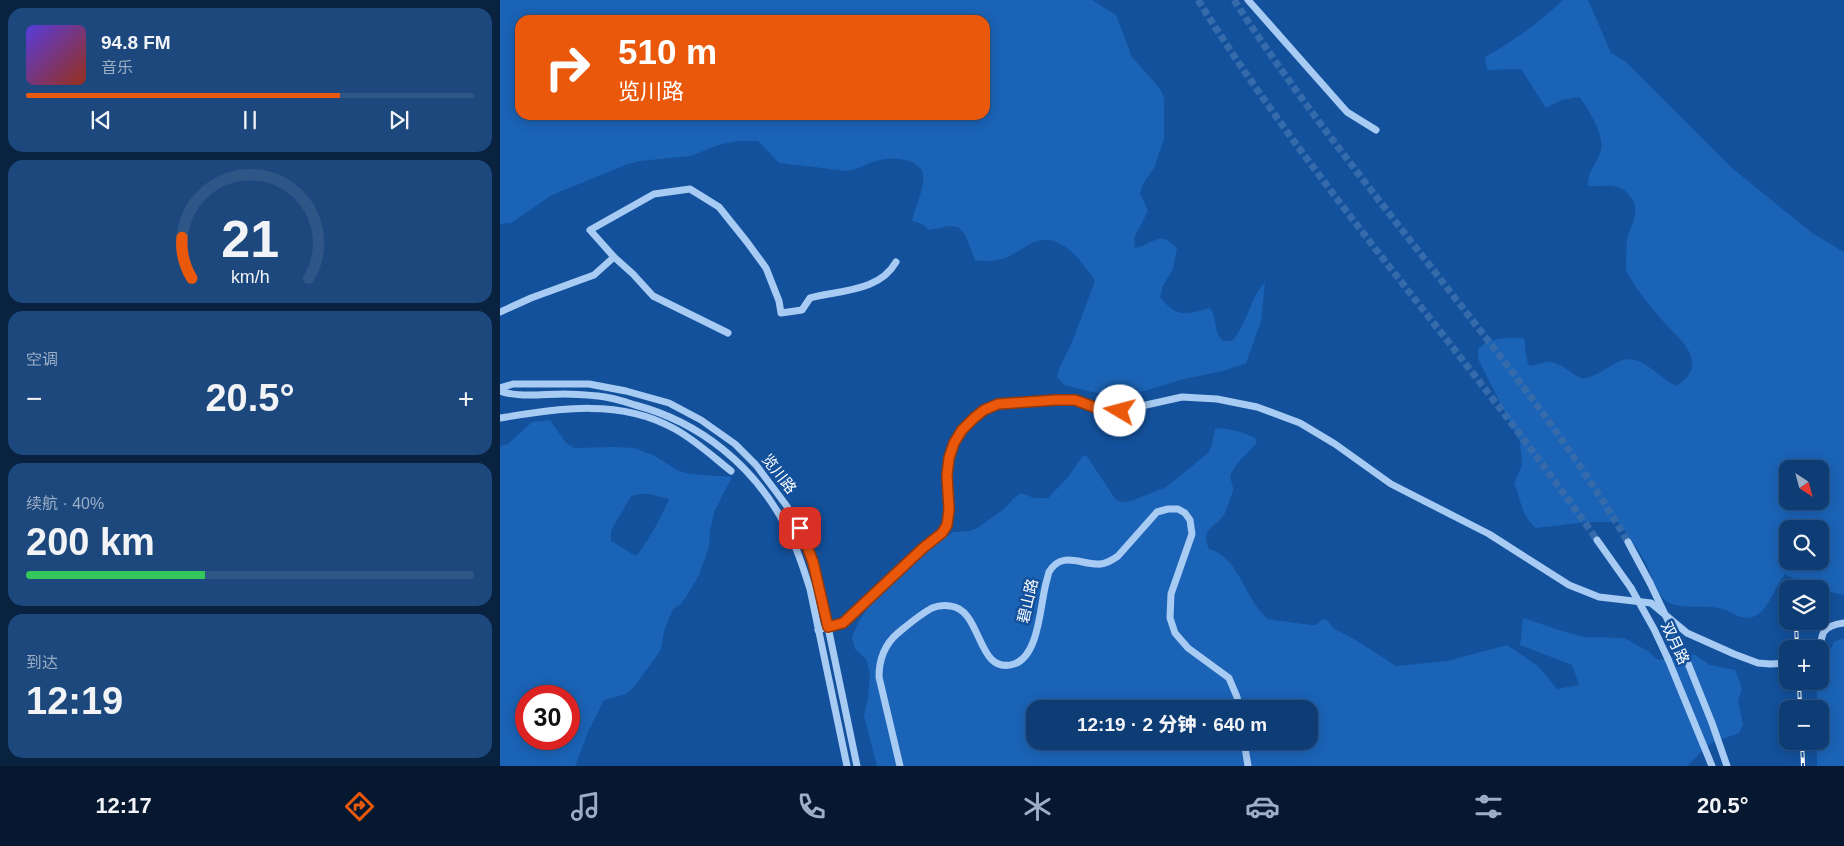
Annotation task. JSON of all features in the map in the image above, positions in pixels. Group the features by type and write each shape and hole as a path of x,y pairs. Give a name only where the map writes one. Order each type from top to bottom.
{"street":[{"path":"1248,0 1347,112 1376,130"},
{"path":"728,333 653,296 590,230 654,194 690,189 718,206 747,242 766,268 779,301 781,313 802,310 810,298 868,287 891,270 896,262"},
{"path":"500,312 531,298 594,275 614,257"},
{"name":"览川路","path":"500,389 513,384 589,384 626,391 669,403 701,420 749,457 786,505 800,528 810,551 857,766"},
{"name":"览川路","path":"500,389 510,394 521,395 566,394 600,396 658,410 726,450 741,465 774,508 796,548 810,589 847,766"},
{"path":"818,630 843,623 923,548 942,533 947,525 949,510 947,475 949,458 954,443 962,430 984,410 998,404 1075,400 1102,410 1120,411 1182,397 1217,399 1257,407 1300,423 1336,444 1391,484 1489,534 1569,585 1599,598 1651,603 1687,633 1758,663 1779,663"},
{"path":"500,418 564,409 603,409 631,412 674,428 731,470"},
{"path":"741,465 749,457"},
{"name":"碧山路","path":"900,766 879,676 879,664 885,650 895,635 934,607 947,605 957,607 965,612 973,623 991,660 1001,665 1013,664 1027,656 1033,644 1049,572 1060,562 1070,559 1099,565 1110,562 1118,556 1157,512 1168,509 1178,510 1185,514 1190,520 1192,534 1171,594 1170,618 1175,633 1188,648 1229,678 1238,700"},
{"name":"双月路","path":"1597,540 1631,588 1654,629 1698,729 1712,766"},
{"name":"双月路","path":"1628,542 1685,656 1727,766"},
{"path":"1821,640 1824,630 1828,627 1844,623"},
{"path":"1245,750 1248,766"}],"shaded area":[{"path":"500,0 1092,0 1116,15 1132,57 1161,90 1164,98 1164,139 1154,168 1143,184 1140,193 1148,211 1134,238 1135,248 1160,239 1171,242 1177,248 1173,269 1163,286 1160,297 1171,309 1177,312 1188,313 1210,308 1220,337 1223,341 1232,341 1242,327 1255,296 1265,282 1261,321 1246,363 1223,371 1184,379 1134,394 1124,399 1065,385 1057,377 1059,369 1072,342 1095,281 1083,264 1068,249 1050,240 1040,240 999,260 975,260 965,234 958,227 949,226 929,230 922,224 912,221 922,188 923,175 920,168 915,164 900,159 883,159 847,171 779,163 758,141 739,141 718,145 691,156 628,164 552,195 511,223 500,224"},
{"path":"1563,0 1588,0 1611,53 1626,62 1732,168 1812,233 1844,252 1844,595 1829,592 1829,580 1794,580 1785,574 1779,580 1765,607 1761,612 1752,617 1742,617 1718,608 1689,607 1672,604 1661,596 1644,560 1618,522 1587,522 1536,528 1524,513 1514,483 1522,465 1520,442 1478,359 1478,349 1494,340 1524,338 1529,366 1550,362 1563,367 1583,379 1597,374 1618,362 1633,360 1641,362 1676,386 1687,376 1692,366 1691,356 1685,345 1650,306 1627,272 1627,239 1635,214 1632,199 1628,193 1618,187 1588,186 1589,176 1602,144 1595,122 1583,102 1579,97 1562,100 1546,108 1521,69 1487,70 1485,57 1535,24"},
{"path":"550,420 566,443 574,448 634,448 653,455 679,471 689,474 732,477 714,512 709,547 699,575 681,604 673,609 664,631 661,649 633,688 626,694 604,700 588,732 575,766 500,766 500,446 508,444 532,422","holes":["649,494 669,499 646,543 636,556 611,541 611,531 631,496"]},
{"path":"1219,428 1242,432 1255,438 1257,442 1232,472 1233,491 1227,509 1222,518 1208,532 1206,542 1209,549 1217,552 1229,561 1254,602 1267,619 1316,625 1323,619 1328,621 1333,628 1396,666 1447,661 1507,645 1538,666 1557,689 1579,685 1572,665 1520,645 1523,618 1585,637 1624,638 1648,651 1659,660 1690,654 1695,655 1710,665 1735,670 1742,688 1738,701 1743,724 1739,733 1714,742 1687,766 877,766 864,716 870,673 866,659 855,649 852,637 859,621 874,599 899,572 953,532 969,531 977,528 1004,509 1021,493 1034,498 1048,498 1069,476 1082,457 1086,455 1116,500 1121,502 1131,501 1166,487 1208,453 1215,429"},
{"path":"1844,638 1844,766 1817,766 1817,750 1829,750 1829,700 1817,700 1817,690 1829,690 1829,653 1834,642"}],"tunnel":[{"path":"1198,0 1292,139 1548,472 1597,540"},
{"path":"1234,0 1318,121 1532,398 1591,483 1628,542"}],"railway":[{"path":"1796,630 1797,640"},
{"path":"1799,690 1800,700"},
{"path":"1802,750 1803,766"}],"route":[{"path":"800,528 810,551 816,572 828,627 843,623 923,548 942,533 947,525 949,510 947,475 949,458 954,443 962,430 984,410 998,404 1075,400 1102,410 1120,411"}]}
